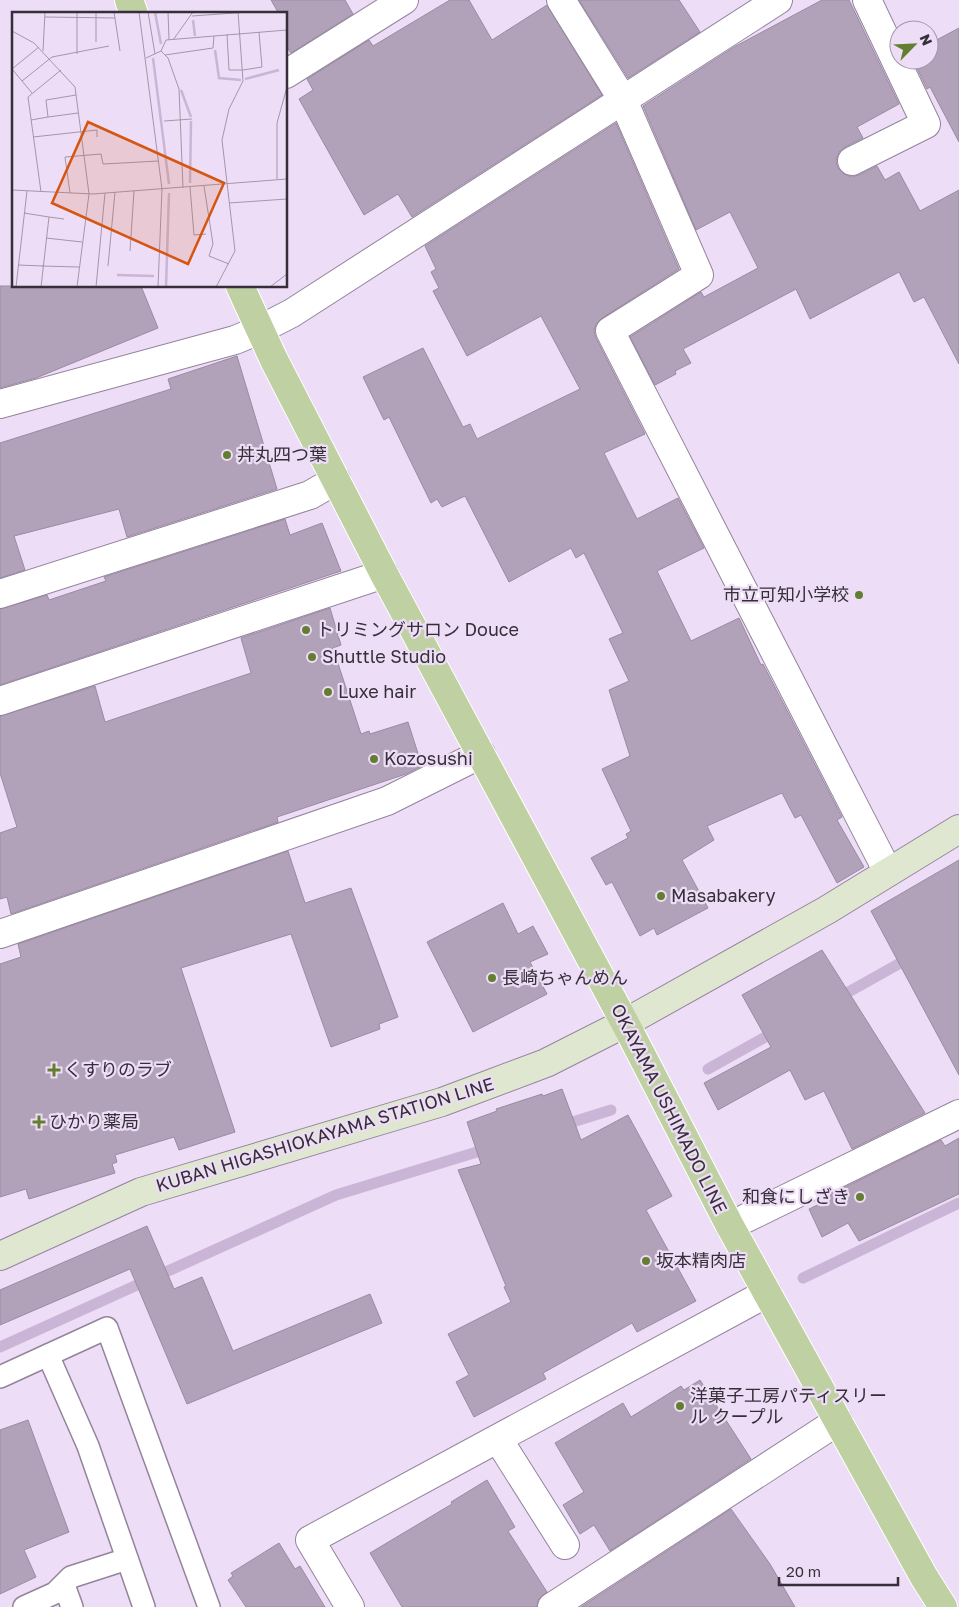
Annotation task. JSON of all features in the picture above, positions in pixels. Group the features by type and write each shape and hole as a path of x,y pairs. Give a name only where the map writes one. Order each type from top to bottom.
{"main road":[{"path":"129,0 133,12"},
{"name":"OKAYAMA USHIMADO LINE","path":"241,288 259,330 384,574 625,1023 730,1226 943,1607"},
{"name":"KUBAN HIGASHIOKAYAMA STATION LINE","path":"0,1256 141,1192 442,1102 546,1063 625,1023 827,910 959,829"}],"street":[{"path":"288,73 404,0"},
{"path":"561,0 623,100 698,275 610,331 888,872"},
{"path":"0,404 235,340 292,313 778,0"},
{"path":"852,161 926,124 867,0"},
{"path":"0,594 310,495 336,480"},
{"path":"0,701 384,574"},
{"path":"0,934 386,801 481,754"},
{"path":"730,1226 959,1114"},
{"path":"350,1607 310,1540 767,1293"},
{"path":"552,1607 838,1421"},
{"path":"498,1439 565,1545"}],"lane":[{"path":"0,1377 107,1328 209,1607"},
{"path":"48,1355 88,1446 144,1607"},
{"path":"24,1607 55,1593 71,1577 127,1559"},
{"path":"64,1584 72,1607"}],"building":[{"path":"271,0 345,0 353,14 291,53 288,49 288,12 278,12"},
{"path":"450,0 469,0 492,40 547,5 602,95 412,217 398,194 364,215 299,99 313,90 307,79 369,40 373,46"},
{"path":"579,0 679,0 700,32 628,78"},
{"path":"822,0 849,0 899,104 857,127 863,138 839,152 836,161 838,168 844,174 852,177 877,166 885,180 899,172 920,211 959,190 959,364 924,297 914,302 899,272 810,319 796,289 683,349 691,363 675,371 676,374 655,385 630,337 701,292 704,297 758,268 730,212 696,230 643,106 734,47"},
{"path":"959,28 959,142 930,87 927,89 918,70 939,70 939,39"},
{"path":"616,123 679,269 602,318 596,324 594,331 596,338 645,434 604,453 637,519 678,498 704,548 657,571 691,641 739,618 761,665 763,664 842,817 837,820 864,867 837,883 801,815 795,818 782,793 707,826 714,840 682,860 708,908 657,935 654,928 640,936 612,882 606,885 591,858 628,838 626,834 631,831 602,769 630,756 609,690 629,681 609,639 623,633 584,553 576,558 571,548 509,582 465,496 442,507 437,499 431,503 389,417 384,420 363,377 423,348 463,427 470,424 477,439 580,389 541,316 467,356 433,291 439,288 431,272 436,269 425,246"},
{"path":"0,286 12,286 12,288 142,288 158,328 36,378 0,388"},
{"path":"237,356 277,489 127,537 119,509 14,536 25,570 0,578 0,443 171,389 168,379"},
{"path":"285,519 290,535 322,523 341,571 0,685 0,609 47,595 49,600 106,581 104,577"},
{"path":"330,608 341,645 333,648 361,734 369,731 370,734 408,722 422,766 406,774 277,817 278,822 11,914 7,897 0,899 0,833 17,827 0,773 0,716 95,686 105,722 251,673 241,638"},
{"path":"288,851 305,903 351,888 398,1017 379,1024 380,1029 331,1047 291,934 181,968 235,1132 179,1150 174,1137 115,1155 117,1162 112,1164 115,1173 29,1199 26,1189 0,1197 0,964 21,957 18,944"},
{"path":"959,860 959,1075 871,911"},
{"name":"長崎ちゃんめん","path":"503,903 518,934 533,926 548,954 530,962 547,994 473,1032 427,942"},
{"path":"822,950 925,1113 852,1149 824,1091 805,1100 790,1070 718,1110 704,1083 771,1047 742,995"},
{"path":"562,1089 581,1140 628,1115 672,1196 646,1210 696,1301 637,1332 632,1323 543,1373 546,1379 474,1417 456,1382 469,1375 448,1334 511,1302 458,1170 481,1164 467,1122 497,1111 496,1109"},
{"path":"959,1138 959,1194 859,1241 848,1223 822,1237 809,1209 830,1199 831,1194 941,1140 945,1146"},
{"path":"147,1226 174,1289 202,1277 233,1351 370,1294 382,1323 187,1404 130,1269 0,1325 0,1290"},
{"path":"700,1380 751,1459 610,1551 594,1525 580,1534 563,1505 584,1492 555,1443 623,1403 631,1417 681,1386 684,1390"},
{"path":"28,1420 69,1532 24,1550 36,1577 0,1594 0,1430"},
{"path":"487,1480 515,1527 508,1531 547,1592 538,1600 537,1607 402,1607 370,1553 452,1504 451,1502"},
{"path":"731,1509 770,1564 795,1607 581,1607"},
{"path":"279,1543 295,1569 300,1566 325,1607 246,1607 228,1580 233,1576 231,1573"}],"waterway":[{"path":"836,999 911,957"},
{"path":"708,1069 778,1030"},
{"path":"560,1126 611,1110"},
{"path":"0,1347 336,1195 490,1148"},
{"path":"803,1278 959,1203"}],"place":[{"name":"丼丸四つ葉","path":"227,455"},
{"name":"市立可知小学校","path":"859,595"},
{"name":"トリミングサロン Douce","path":"306,630"},
{"name":"Shuttle Studio","path":"312,657"},
{"name":"Luxe hair","path":"328,692"},
{"name":"Kozosushi","path":"374,759"},
{"name":"Masabakery","path":"661,896"},
{"name":"長崎ちゃんめん","path":"492,978"},
{"name":"くすりのラブ","path":"54,1070"},
{"name":"ひかり薬局","path":"39,1122"},
{"name":"和食にしざき","path":"860,1197"},
{"name":"坂本精肉店","path":"646,1261"},
{"name":"洋菓子工房パティスリー ル クープル","path":"680,1406"}]}
